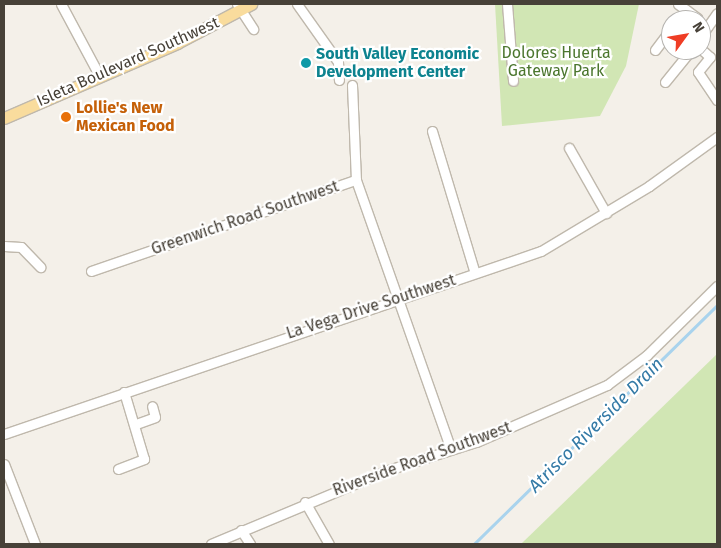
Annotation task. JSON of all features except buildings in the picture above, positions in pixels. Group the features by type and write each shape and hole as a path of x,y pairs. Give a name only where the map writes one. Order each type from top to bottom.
{"main road":[{"name":"Isleta Boulevard Southwest","path":"4,118 177,43 243,5"}],"street":[{"path":"61,4 99,76"},
{"path":"297,4 338,62 339,80"},
{"path":"507,4 513,81"},
{"path":"678,4 686,10"},
{"path":"243,5 253,29"},
{"path":"655,50 661,42"},
{"path":"698,72 708,60"},
{"path":"665,82 683,61 698,72 717,100"},
{"path":"352,85 356,180"},
{"path":"432,131 475,273"},
{"name":"La Vega Drive Southwest","path":"4,434 558,243 606,213 717,137"},
{"path":"569,148 606,213"},
{"name":"Greenwich Road Southwest","path":"91,271 356,180 395,299 450,450"},
{"path":"4,246 21,247 40,267"},
{"name":"Riverside Road Southwest","path":"211,544 305,502 450,450 609,384 647,356 717,286"},
{"path":"118,469 144,459 136,424 124,392"},
{"path":"136,424 155,417 152,406"},
{"path":"4,464 35,544"},
{"path":"305,502 329,544"},
{"path":"241,530 250,544"}],"green space":[{"name":"Dolores Huerta Gateway Park","path":"495,4 639,4 626,66 600,116 502,126"},
{"path":"717,354 717,544 521,544"}],"waterway":[{"name":"Atrisco Riverside Drain","path":"474,544 717,305"}],"place":[{"name":"South Valley Economic Development Center","path":"306,63"},
{"name":"Lollie's New Mexican Food","path":"66,117"}]}
